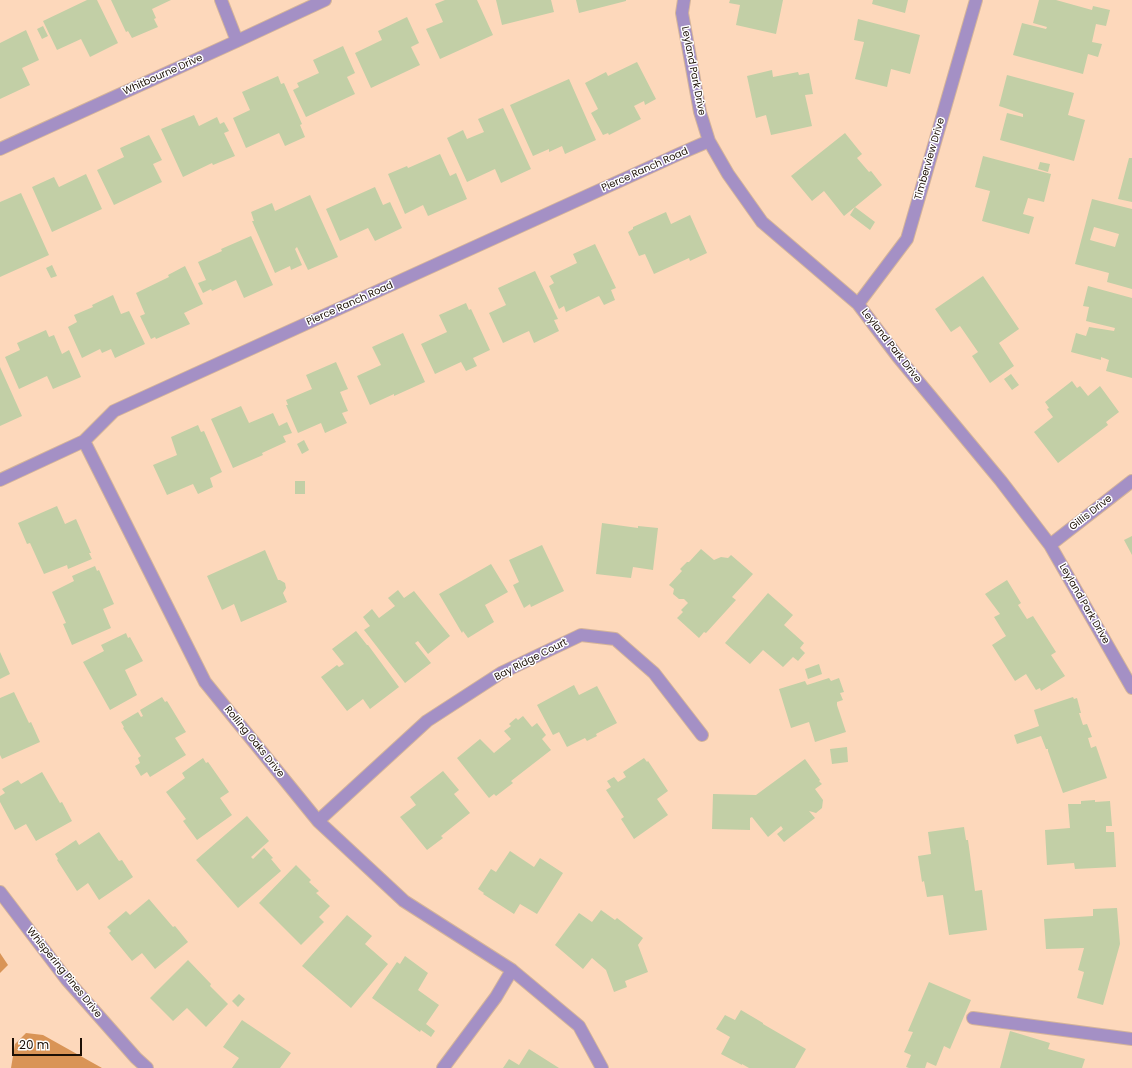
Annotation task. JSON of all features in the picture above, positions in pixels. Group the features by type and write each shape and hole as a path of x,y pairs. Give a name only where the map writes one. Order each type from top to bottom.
{"street":[{"path":"221,0 237,42"},
{"name":"Whitbourne Drive","path":"0,149 237,42 325,0"},
{"name":"Leyland Park Drive","path":"684,0 682,12 700,112 710,141 728,174 762,222 858,304 898,358 1001,481 1050,545 1132,688"},
{"name":"Timberview Drive","path":"858,304 907,239 976,0"},
{"name":"Pierce Ranch Road","path":"0,480 84,441 114,411 710,141"},
{"name":"Rolling Oaks Drive","path":"84,441 205,682 318,821 404,901 512,970 579,1026 602,1068"},
{"name":"Gillis Drive","path":"1050,545 1132,481"},
{"name":"Bay Ridge Court","path":"318,821 427,721 501,673 581,635 615,638 654,673 702,735"},
{"name":"Whispering Pines Drive","path":"0,892 67,980 136,1058 147,1068"},
{"path":"443,1068 496,997 512,970"},
{"path":"973,1018 1132,1039"}],"shaded area":[{"path":"0,953 8,965 0,973"},
{"path":"26,1033 43,1035 102,1068 11,1068 15,1044"}],"building":[{"path":"87,0 97,0 118,43 90,57 81,39 57,50 43,21"},
{"path":"111,0 171,0 152,9 156,18 154,19 158,27 132,38 128,31 126,32"},
{"path":"445,0 477,0 493,35 440,59 426,29 443,22 435,4"},
{"path":"496,0 551,0 554,12 502,25"},
{"path":"576,0 626,0 626,1 579,13"},
{"path":"730,0 783,0 776,34 736,25 740,5 729,3"},
{"path":"873,0 908,0 905,13 872,4"},
{"path":"1039,0 1056,0 1092,10 1093,6 1110,10 1106,26 1096,24 1092,42 1102,44 1098,57 1088,54 1083,74 1013,55 1022,23 1046,29 1047,27 1033,23"},
{"path":"407,17 419,43 411,47 420,65 371,88 355,53 382,40 378,31"},
{"path":"858,19 920,35 910,74 891,69 887,87 855,79 864,42 854,40"},
{"path":"43,26 48,36 42,39 37,29"},
{"path":"26,30 39,60 22,68 30,85 0,99 0,43"},
{"path":"343,46 355,73 347,77 355,94 306,117 293,90 299,87 297,83 319,73 313,60"},
{"path":"637,62 656,99 645,105 644,101 634,106 641,119 609,135 608,133 603,135 591,113 598,109 585,83 606,72 608,76"},
{"path":"772,70 773,77 798,72 799,75 809,73 813,94 805,95 812,126 771,135 766,115 756,118 747,76"},
{"path":"1007,75 1074,93 1068,115 1085,120 1074,161 1000,140 1007,113 1023,117 1023,114 999,106"},
{"path":"278,76 281,84 284,83 302,124 300,125 305,137 285,146 279,133 246,148 233,118 250,110 242,92"},
{"path":"569,79 596,140 565,154 562,146 549,152 549,149 533,156 510,105"},
{"path":"503,108 531,169 501,183 495,169 467,182 447,138 463,130 467,139 484,132 478,119"},
{"path":"194,115 199,126 217,117 220,124 224,122 229,131 224,133 235,156 213,165 212,163 183,177 161,129"},
{"path":"845,133 862,154 857,158 869,172 871,171 882,185 844,216 824,191 812,201 791,176"},
{"path":"149,135 162,160 153,164 162,182 114,205 97,170 124,157 120,148"},
{"path":"440,154 450,176 456,173 467,199 428,216 423,205 405,214 388,174 407,166 408,168"},
{"path":"983,156 1051,174 1044,202 1028,198 1023,214 1034,217 1029,234 982,221 990,191 975,187"},
{"path":"1129,158 1132,158 1132,202 1118,199"},
{"path":"1040,162 1050,164 1048,172 1038,169"},
{"path":"86,174 102,209 52,232 32,187 54,177 59,187"},
{"path":"375,187 383,205 390,202 402,228 375,241 368,228 340,241 326,209"},
{"path":"21,193 49,255 0,277 0,202"},
{"path":"310,195 338,257 308,270 297,247 295,249 302,265 291,270 290,266 275,273 252,221 254,221 251,212 272,203 275,211"},
{"path":"1092,199 1132,209 1132,289 1107,282 1109,273 1075,264","holes":["1094,227 1119,234 1115,247 1090,240"]},
{"path":"855,207 875,222 870,230 850,215"},
{"path":"666,212 671,224 690,215 707,253 690,261 689,258 654,274 645,254 639,256 628,232 633,229 633,227"},
{"path":"251,236 273,285 244,298 236,280 212,291 211,289 203,293 198,283 206,280 198,262 222,251 221,249"},
{"path":"595,244 616,288 611,290 615,300 604,305 599,296 566,312 564,306 559,309 549,286 554,283 550,276 577,263 573,254"},
{"path":"52,265 57,276 51,278 46,268"},
{"path":"185,266 203,304 184,313 190,324 156,339 155,337 151,339 140,316 145,314 136,293 169,277 168,275"},
{"path":"535,271 558,319 554,320 559,331 534,343 529,331 503,343 489,313 506,305 498,288"},
{"path":"983,276 1019,329 999,343 1014,366 990,383 972,356 978,352 960,326 951,332 935,309"},
{"path":"1088,286 1132,298 1132,378 1106,371 1109,360 1101,357 1101,360 1071,352 1076,333 1086,336 1089,327 1114,331 1115,328 1086,321 1089,307 1083,306"},
{"path":"113,295 121,314 129,311 145,344 115,358 111,349 102,353 100,349 82,358 68,327 77,322 74,315 93,307 92,305"},
{"path":"466,303 469,310 471,309 490,350 473,358 477,366 466,371 461,362 435,374 421,344 447,332 439,315"},
{"path":"46,330 49,337 54,335 62,354 69,350 81,377 53,389 47,376 19,389 5,357 20,350 17,343"},
{"path":"403,333 425,382 370,405 357,376 381,365 372,347"},
{"path":"336,362 348,389 340,392 348,411 342,413 347,423 325,433 321,423 298,433 286,405 288,405 286,400 312,389 306,375"},
{"path":"0,367 22,416 0,426"},
{"path":"1011,374 1019,385 1012,390 1004,379"},
{"path":"1072,381 1077,388 1080,386 1088,396 1100,386 1119,412 1106,422 1108,425 1058,463 1034,432 1053,417 1047,409 1049,408 1045,402"},
{"path":"241,406 249,423 273,413 279,426 287,422 292,433 283,436 286,442 262,453 263,455 233,468 211,419"},
{"path":"198,425 201,432 204,431 222,472 210,478 213,487 198,494 193,484 167,495 153,465 177,455 171,437"},
{"path":"304,440 309,450 302,454 297,444"},
{"path":"295,481 305,481 305,494 295,494"},
{"path":"57,506 65,524 76,519 91,553 89,553 92,559 68,569 67,565 44,574 30,543 27,544 18,523"},
{"path":"602,523 638,528 638,526 658,528 653,570 633,567 631,578 596,574"},
{"path":"1132,536 1132,555 1124,540"},
{"path":"542,545 564,591 531,607 530,604 524,608 513,585 519,582 509,560"},
{"path":"701,549 714,560 721,557 728,558 731,555 753,574 732,597 736,600 706,633 704,632 699,638 677,618 683,612 681,610 688,603 684,599 679,599 673,594 674,589 669,585 682,571 680,569"},
{"path":"265,550 278,580 285,583 286,588 283,593 287,602 241,622 234,604 222,610 207,576"},
{"path":"491,564 508,592 485,605 494,622 468,638 463,631 462,633 439,594"},
{"path":"95,566 97,571 99,570 114,604 103,609 111,628 72,645 63,624 66,623 52,592 74,581 72,576"},
{"path":"1007,580 1021,603 1018,605 1027,619 1033,616 1056,652 1051,655 1065,676 1041,691 1040,688 1036,690 1026,674 1015,681 992,645 1006,636 994,617 1000,614 985,594"},
{"path":"398,590 404,598 414,591 450,636 428,654 418,641 415,643 431,663 405,683 364,630 370,626 363,617 372,609 379,618 395,606 388,598"},
{"path":"768,593 793,615 784,625 804,643 800,648 805,653 798,661 793,657 783,667 763,650 750,664 725,643"},
{"path":"356,631 399,687 370,709 363,699 347,711 321,677 337,665 339,667 344,664 332,649"},
{"path":"126,633 128,638 130,637 143,661 125,670 137,695 110,710 83,662 104,651 101,645"},
{"path":"0,652 10,674 0,679"},
{"path":"819,664 822,674 808,679 805,669"},
{"path":"829,678 831,681 839,678 844,692 840,693 843,700 837,702 837,705 846,732 815,742 809,722 791,728 779,689 805,681 807,685"},
{"path":"574,685 579,695 597,686 617,723 596,734 597,736 587,741 585,738 567,747 559,732 553,735 537,705"},
{"path":"14,692 29,723 31,722 40,742 2,759 0,755 0,698"},
{"path":"162,697 165,702 167,701 186,732 175,738 186,755 150,777 147,772 141,776 135,766 140,763 138,758 141,756 123,728 124,727 121,722 138,712 141,717 143,716 140,710"},
{"path":"1073,697 1074,699 1077,698 1081,713 1079,713 1083,725 1087,724 1092,737 1088,738 1091,748 1096,746 1107,778 1063,793 1048,749 1046,749 1041,736 1017,744 1014,735 1039,726 1034,710"},
{"path":"523,716 532,727 537,723 546,735 542,739 551,750 511,781 513,783 496,796 494,794 489,798 457,758 480,739 494,753 511,739 504,731 511,726 509,724 516,718 518,720"},
{"path":"847,747 848,762 832,764 830,749"},
{"path":"203,758 206,763 208,762 229,792 220,798 232,815 197,840 183,821 186,819 166,792 185,778 182,773"},
{"path":"644,758 647,762 648,761 668,791 657,799 668,815 634,839 621,819 624,817 606,790 611,787 607,781 614,777 618,782 626,777 623,772"},
{"path":"805,759 822,784 815,789 823,800 822,808 816,813 809,811 815,818 784,842 777,834 783,829 781,826 768,837 752,817 750,818 750,830 712,829 713,794 756,795"},
{"path":"443,771 459,790 454,794 470,813 441,836 443,838 427,850 400,817 416,805 410,797"},
{"path":"42,772 60,803 62,802 72,821 36,841 26,824 15,830 0,802 0,796 5,793 2,789 18,780 21,784"},
{"path":"1095,800 1095,802 1110,801 1112,826 1106,826 1106,832 1114,832 1116,867 1075,869 1074,863 1047,865 1045,830 1070,828 1068,804 1081,804 1081,801"},
{"path":"247,816 269,841 251,857 253,859 264,848 273,858 271,859 281,871 238,908 196,860"},
{"path":"964,827 966,840 968,840 975,891 982,890 987,930 949,935 943,895 927,897 924,881 922,882 918,856 931,854 928,832"},
{"path":"99,832 119,861 122,860 133,877 99,900 88,883 77,891 57,860 58,859 55,854 76,840 79,845"},
{"path":"510,851 534,867 540,858 563,873 537,914 520,904 514,914 483,894 484,893 478,889 491,869 496,872"},
{"path":"296,865 311,880 309,882 319,891 316,893 330,906 319,917 324,922 301,945 259,903"},
{"path":"149,899 188,942 155,969 142,953 132,961 109,933 111,931 107,927 126,911 130,915"},
{"path":"1117,908 1120,944 1103,1005 1077,998 1084,972 1078,970 1084,948 1046,949 1044,919 1093,916 1093,909"},
{"path":"601,910 615,920 617,918 643,938 638,945 648,972 625,981 627,987 614,992 606,970 592,958 583,969 555,945 579,913 592,922"},
{"path":"347,915 372,936 365,944 388,964 351,1008 302,966"},
{"path":"405,956 428,973 418,990 439,1005 426,1024 435,1031 431,1037 421,1030 420,1032 372,998 397,962 400,964"},
{"path":"188,960 211,984 210,986 228,1004 206,1027 187,1008 173,1021 150,998"},
{"path":"929,982 971,1000 950,1049 944,1046 936,1066 927,1062 925,1068 909,1068 906,1067 911,1055 904,1052 913,1032 908,1031"},
{"path":"239,994 245,999 238,1007 232,1001"},
{"path":"741,1010 806,1049 795,1068 749,1068 721,1054 730,1037 716,1029 725,1015 735,1020"},
{"path":"242,1020 291,1053 280,1068 232,1068 239,1058 223,1047"},
{"path":"1010,1031 1050,1043 1048,1049 1085,1059 1082,1068 1000,1068"},
{"path":"529,1049 559,1068 503,1068 509,1059 519,1065"}]}
